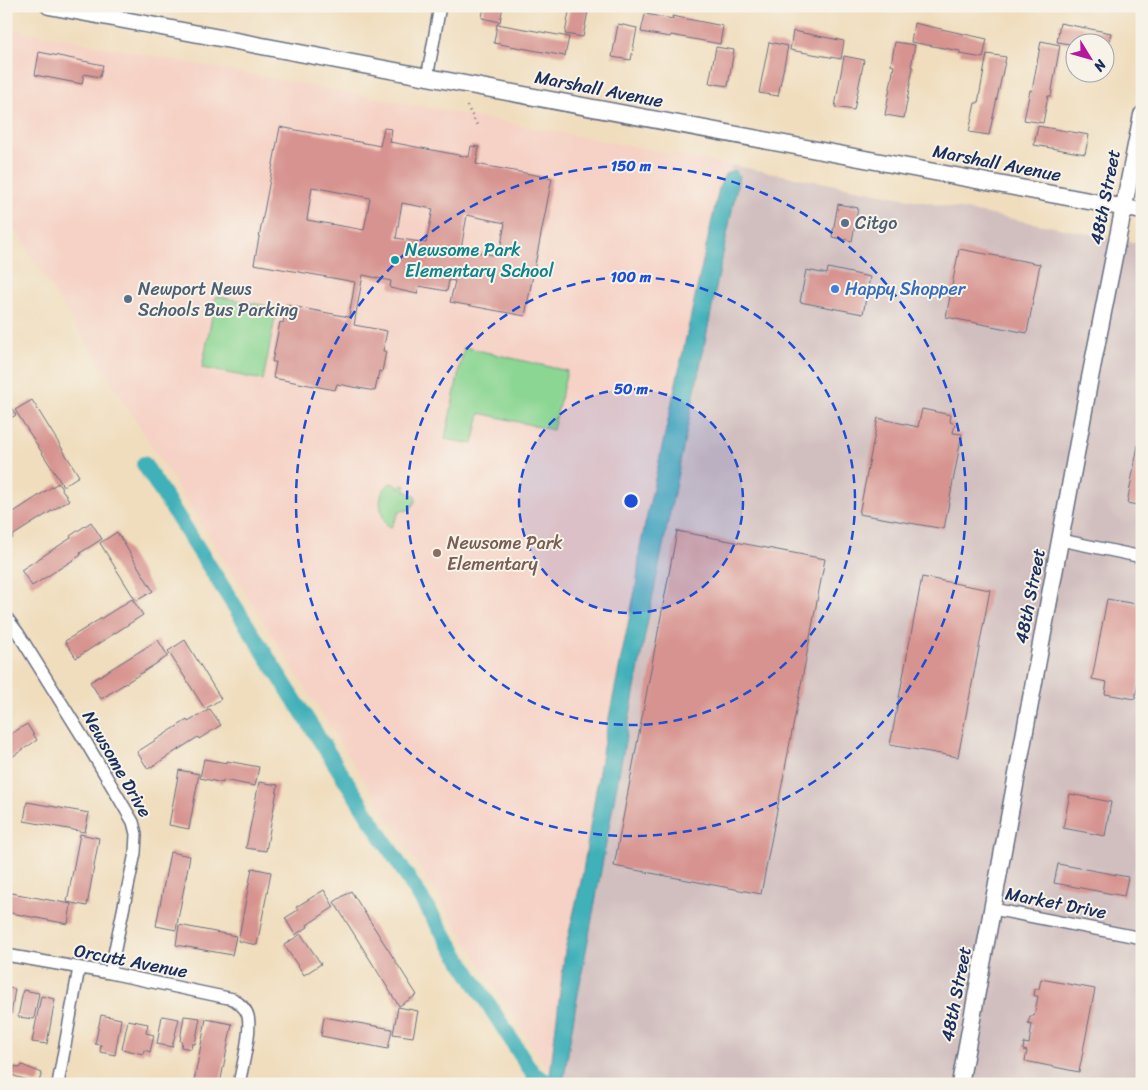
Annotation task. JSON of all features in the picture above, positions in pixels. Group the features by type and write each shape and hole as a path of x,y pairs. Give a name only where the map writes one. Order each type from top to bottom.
{"street":[{"name":"Marshall Avenue","path":"49,6 1142,211"},
{"path":"427,78 440,6"},
{"name":"48th Street","path":"960,1084 1089,383 1142,115"},
{"path":"1061,540 1142,556"},
{"name":"Newsome Drive","path":"6,617 18,633 87,744 133,822 136,834 135,853 110,974"},
{"name":"Market Drive","path":"993,909 1142,938"},
{"name":"Orcutt Avenue","path":"6,955 232,999 241,1004 245,1010 249,1027 239,1084"},
{"path":"58,1084 79,968"}],"path":[{"path":"467,106 477,128"}],"shaded area":[{"name":"Newsome Park Elementary","path":"6,28 731,165 664,497 557,1084 6,216"},
{"path":"731,165 1142,244 1142,1084 556,1084 664,497"}],"green space":[{"path":"216,296 277,308 263,380 202,368"},
{"path":"464,347 567,371 553,430 480,413 473,444 445,439"},
{"path":"390,483 397,485 400,489 402,485 406,486 404,490 415,496 416,500 410,510 400,511 391,527 389,527 383,517 380,498"}],"water":[{"path":"734,170 739,176 646,629 563,1084 549,1084 565,950 582,877 603,747 637,580 640,547 719,188 725,174"}],"building":[{"path":"484,6 503,6 500,22 482,18"},
{"path":"570,6 589,6 583,37 565,34"},
{"path":"645,14 673,19 672,16 723,26 720,44 671,35 670,37 641,32"},
{"path":"914,23 987,39 983,58 960,54 960,51 911,42"},
{"path":"1060,23 1106,32 1066,32 1066,43 1057,42"},
{"path":"497,24 569,37 565,56 494,43"},
{"path":"618,24 637,28 631,60 612,57"},
{"path":"793,31 844,41 841,59 790,50"},
{"path":"1041,41 1060,45 1051,96 1048,96 1043,123 1024,120 1030,90 1032,91"},
{"path":"769,42 788,46 778,96 759,93"},
{"path":"895,42 915,45 904,118 885,115 894,66 891,65"},
{"path":"716,47 734,50 728,86 709,83"},
{"path":"39,52 103,65 100,77 84,74 82,84 35,75"},
{"path":"987,54 1006,57 989,135 969,132 975,103 978,103"},
{"path":"844,56 864,60 854,110 835,107"},
{"path":"1038,126 1089,135 1085,154 1034,145"},
{"name":"Newsome Park Elementary School","path":"280,127 380,146 384,128 392,129 390,142 469,157 471,146 479,147 476,164 552,178 525,316 450,302 455,281 449,280 447,291 419,286 417,294 390,288 391,281 363,275 354,325 387,331 383,351 386,351 382,372 379,371 375,391 337,384 335,390 273,378 276,362 272,362 280,322 283,323 286,305 349,317 355,282 254,264","holes":["312,187 370,198 364,230 307,220","402,203 433,209 426,243 396,238","467,215 505,223 499,256 461,249"]},
{"name":"Citgo","path":"838,204 858,208 852,241 832,237"},
{"path":"959,249 1040,264 1027,333 946,317"},
{"name":"Happy Shopper","path":"828,268 870,277 863,314 800,302 806,270 827,274"},
{"path":"6,400 16,415 6,421"},
{"path":"32,400 79,476 63,486 15,410"},
{"path":"922,409 951,415 950,422 955,424 953,433 962,434 944,529 859,514 878,418 918,427"},
{"path":"1142,430 1142,506 1127,503"},
{"path":"58,483 69,500 12,536 13,538 6,543 6,517"},
{"path":"91,522 102,539 80,553 81,555 32,586 21,570 71,538 70,536"},
{"path":"677,531 825,559 761,894 614,866"},
{"path":"117,532 153,591 136,601 100,543"},
{"path":"922,577 990,590 958,757 890,745"},
{"path":"132,599 143,615 76,658 65,641"},
{"path":"1107,599 1142,605 1142,664 1135,699 1105,694 1107,682 1092,679"},
{"path":"158,640 168,656 101,699 90,682"},
{"path":"185,640 221,699 205,709 168,651"},
{"path":"210,709 221,725 199,739 198,737 148,769 137,752 187,720 188,722"},
{"path":"27,724 37,740 9,759 6,757 6,737"},
{"path":"204,759 259,767 255,786 223,780 223,783 200,778"},
{"path":"179,770 199,774 189,829 169,825"},
{"path":"259,782 278,785 266,851 246,848"},
{"path":"1070,794 1111,802 1105,836 1063,828"},
{"path":"27,802 89,813 85,832 24,821"},
{"path":"80,834 99,838 87,906 67,902"},
{"path":"170,852 190,856 176,930 156,926"},
{"path":"1058,864 1128,877 1124,896 1054,883"},
{"path":"252,868 271,872 257,945 238,941"},
{"path":"324,890 334,907 295,935 285,918 298,910 296,907"},
{"path":"351,891 417,995 399,1006 334,902"},
{"path":"6,892 71,904 68,924 6,912"},
{"path":"179,925 236,936 232,955 176,945"},
{"path":"301,934 321,964 304,975 284,945"},
{"path":"1041,979 1095,989 1079,1072 1025,1061 1027,1051 1023,1050 1024,1043 1029,1044 1032,1024 1028,1023 1030,1016 1034,1016 1038,996 1034,996 1035,989 1039,989"},
{"path":"6,988 15,989 11,1014 6,1014"},
{"path":"23,990 39,993 34,1019 18,1017"},
{"path":"41,996 55,999 47,1044 32,1042"},
{"path":"398,1007 418,1011 413,1037 393,1034"},
{"path":"101,1015 121,1019 115,1055 100,1052 101,1045 95,1044"},
{"path":"162,1016 179,1019 172,1047 157,1044"},
{"path":"184,1016 200,1018 195,1044 192,1044 191,1049 181,1047 182,1042 180,1041"},
{"path":"324,1017 392,1029 388,1049 321,1036"},
{"path":"206,1019 232,1024 220,1084 194,1081"},
{"path":"128,1020 148,1024 146,1033 154,1035 150,1052 144,1050 143,1054 122,1049"},
{"path":"22,1065 42,1073 38,1084 12,1075 15,1066 20,1068"}],"waterway":[{"path":"144,464 533,1074 549,1083"}],"place":[{"name":"Citgo","path":"845,223"},
{"name":"Newsome Park Elementary School","path":"395,260"},
{"name":"Happy Shopper","path":"835,289"},
{"name":"Newport News Schools Bus Parking","path":"128,299"},
{"name":"Newsome Park Elementary","path":"437,553"}]}
